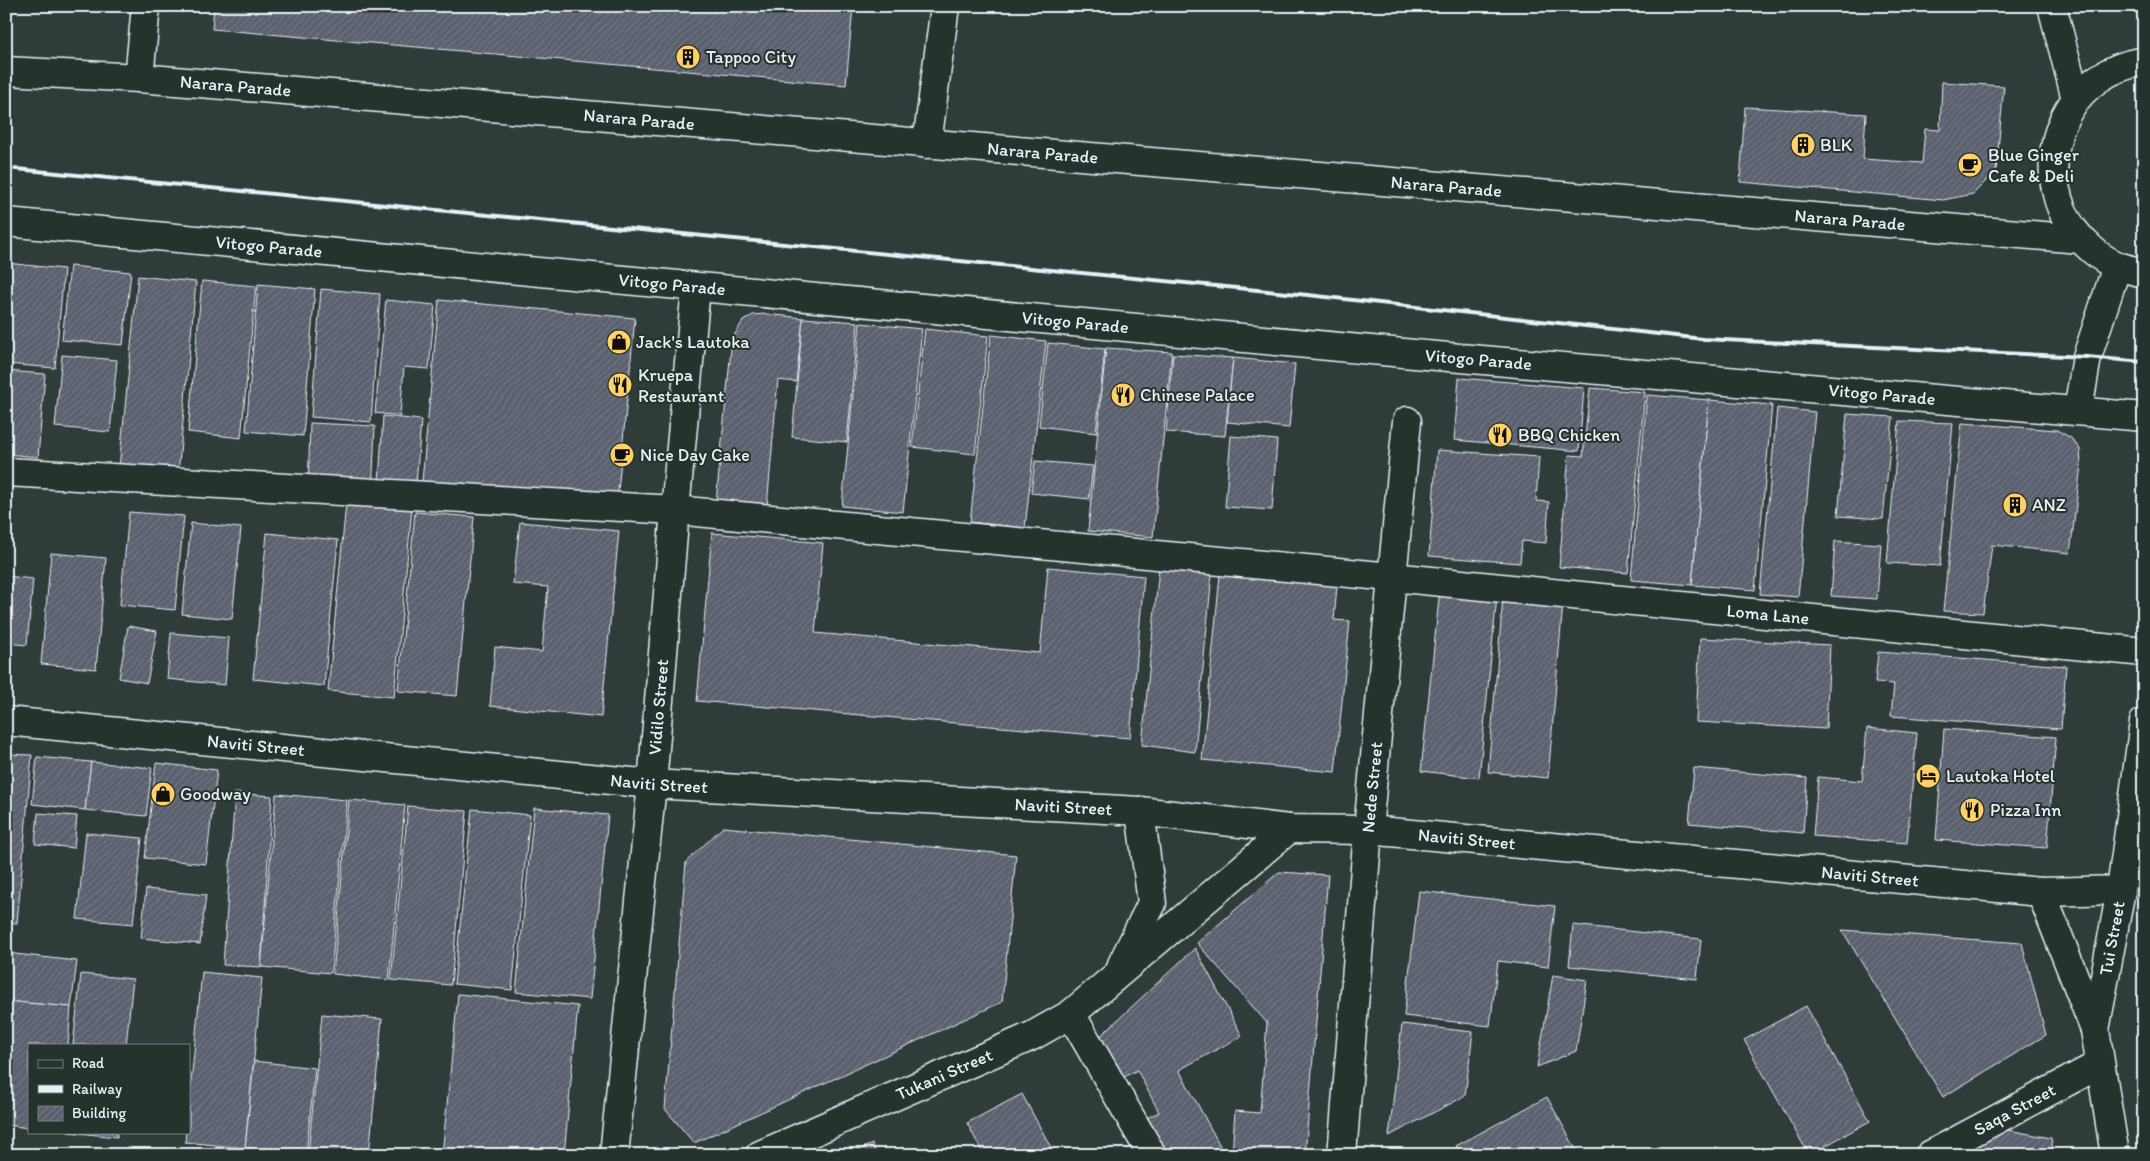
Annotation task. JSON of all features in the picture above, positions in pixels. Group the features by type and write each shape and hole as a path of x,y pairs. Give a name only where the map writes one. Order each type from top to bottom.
{"main road":[{"path":"139,78 146,6"},
{"path":"927,144 945,6"},
{"path":"2052,6 2076,99"},
{"path":"2144,61 2123,66 2097,79 2076,99 2063,121 2054,144 2052,170 2056,194 2062,210 2080,239 2097,254 2117,266 2144,273"},
{"name":"Narara Parade","path":"6,71 139,78 2080,239"},
{"name":"Vitogo Parade","path":"6,222 1424,355 2144,417"},
{"path":"2078,410 2087,357 2117,266"},
{"name":"Vidilo Street","path":"614,1155 652,784 674,510 696,288"},
{"name":"Nede Street","path":"1342,1155 1368,830 1407,422"},
{"name":"Loma Lane","path":"6,472 674,510 1392,577 2144,652"},
{"name":"Naviti Street","path":"6,721 652,784 1140,811 1289,829 1368,830 2041,892 2121,890"},
{"name":"Tui Street","path":"2115,1155 2095,1030 2121,890 2144,722"},
{"name":"Tukani Street","path":"1117,974 1152,903 1140,811"},
{"name":"Tukani Street","path":"760,1155 1032,1036 1071,1014 1289,829"},
{"path":"2041,892 2095,1030"},
{"path":"1071,1014 1152,1155"},
{"name":"Saqa Street","path":"1930,1155 2100,1064"}],"building":[{"name":"Tappoo City","path":"214,6 853,6 846,85 212,29"},
{"name":"BLK","path":"1942,82 2004,86 1996,171 1973,194 1943,200 1740,182 1745,107 1866,114 1863,159 1922,163 1925,129 1940,130"},
{"path":"6,263 64,269 55,368 6,364"},
{"path":"70,266 131,272 123,345 62,340"},
{"path":"138,276 196,282 178,474 119,468"},
{"path":"202,281 256,286 241,438 188,432"},
{"path":"258,284 315,289 303,436 246,431"},
{"path":"321,289 380,294 371,422 311,417"},
{"path":"386,300 435,305 429,369 404,367 400,416 375,413"},
{"path":"439,300 635,318 616,511 421,492"},
{"path":"766,314 803,318 796,382 778,380 767,507 716,502 732,339 743,321 753,315"},
{"path":"803,318 858,322 847,442 792,437"},
{"path":"860,323 922,329 903,512 842,506"},
{"path":"925,329 988,336 975,454 912,447"},
{"path":"991,335 1046,341 1025,528 970,522"},
{"path":"1048,343 1105,349 1096,433 1039,426"},
{"path":"1106,348 1172,352 1153,537 1088,531"},
{"path":"1173,354 1233,358 1225,436 1166,432"},
{"path":"62,355 117,360 110,432 55,427"},
{"path":"1233,358 1295,364 1289,428 1227,422"},
{"path":"6,371 45,374 38,457 6,454"},
{"path":"1459,378 1584,388 1579,451 1454,440"},
{"path":"1590,388 1645,392 1628,573 1559,567 1569,455 1583,456"},
{"path":"1647,395 1709,400 1692,585 1631,580"},
{"path":"1709,400 1772,405 1755,590 1692,585"},
{"path":"1777,408 1815,412 1798,597 1760,594"},
{"path":"1847,414 1893,417 1883,519 1838,516"},
{"path":"383,416 421,420 416,485 379,482"},
{"path":"1899,421 1953,423 1940,566 1887,563"},
{"path":"310,423 375,426 372,497 308,494"},
{"name":"ANZ","path":"1962,423 2057,430 2071,438 2080,449 2081,465 2070,553 1992,545 1983,613 1943,611"},
{"path":"1231,436 1277,440 1272,510 1225,507"},
{"path":"1437,450 1539,457 1536,501 1549,502 1546,543 1522,541 1520,563 1429,556"},
{"path":"1035,461 1093,466 1089,499 1031,493"},
{"path":"346,503 412,509 394,697 328,691"},
{"path":"129,512 184,516 175,610 120,605"},
{"path":"415,512 474,517 457,696 398,691"},
{"path":"520,522 619,531 601,717 490,706 495,647 542,652 548,587 513,584"},
{"path":"191,523 241,528 232,619 182,614"},
{"path":"267,533 338,540 324,686 253,679"},
{"path":"712,533 823,543 815,633 1040,653 1048,567 1144,576 1130,738 697,701"},
{"path":"1835,541 1881,544 1877,599 1831,596"},
{"path":"51,553 106,558 96,669 41,664"},
{"path":"1159,567 1212,574 1195,752 1142,745"},
{"path":"1220,575 1337,586 1334,620 1350,621 1335,772 1202,760"},
{"path":"6,576 33,579 27,645 6,643"},
{"path":"1440,589 1497,596 1479,778 1421,771"},
{"path":"1503,598 1563,603 1548,778 1488,772"},
{"path":"128,626 157,631 147,683 119,678"},
{"path":"171,633 229,638 225,685 167,679"},
{"path":"1700,638 1830,645 1826,729 1696,722"},
{"path":"1878,652 2066,666 2061,729 1891,716 1894,684 1875,683"},
{"path":"1867,728 1917,733 1907,843 1813,836 1818,777 1862,781"},
{"path":"1944,729 2056,737 2047,848 1936,840"},
{"path":"6,754 32,755 17,923 6,922"},
{"path":"37,757 91,762 85,810 32,804"},
{"path":"91,762 152,768 146,816 85,810"},
{"path":"156,763 217,770 206,864 145,858"},
{"path":"1694,768 1807,778 1803,833 1689,823"},
{"path":"235,793 272,796 261,967 223,965"},
{"path":"276,794 347,800 331,973 261,967"},
{"path":"349,800 405,805 389,980 333,974"},
{"path":"408,806 467,811 451,985 391,980"},
{"path":"534,808 608,815 590,999 516,992"},
{"path":"472,809 530,815 512,990 454,984"},
{"path":"38,813 77,816 74,848 35,844"},
{"path":"723,827 1016,855 1002,1002 694,1143 665,1109 686,862"},
{"path":"86,833 142,838 133,924 77,919"},
{"path":"1279,872 1328,875 1305,1155 1232,1155 1235,1111 1260,1113 1267,1023 1197,943"},
{"path":"146,889 206,895 200,944 141,938"},
{"path":"1419,891 1555,906 1548,967 1498,961 1490,1026 1404,1016"},
{"path":"1573,925 1701,939 1697,979 1569,966"},
{"path":"1842,930 2022,943 2046,1035 1943,1097"},
{"path":"1195,948 1242,1036 1179,1070 1225,1155 1166,1155 1147,1118 1159,1112 1137,1070 1115,1082 1094,1042"},
{"path":"6,953 77,961 71,1007 6,1001"},
{"path":"202,972 262,978 245,1148 185,1142 186,1134 190,1134 190,1093"},
{"path":"81,974 133,979 126,1044 73,1044"},
{"path":"1553,975 1587,980 1576,1051 1537,1067"},
{"path":"458,994 578,1006 564,1155 442,1155"},
{"path":"6,1001 71,1007 68,1044 28,1044 28,1128 6,1125"},
{"path":"1806,1006 1870,1121 1809,1155 1744,1040"},
{"path":"322,1014 382,1019 369,1155 308,1155"},
{"path":"1402,1024 1473,1032 1465,1096 1389,1136"},
{"path":"254,1061 315,1068 306,1154 245,1148"},
{"path":"1022,1094 1055,1155 984,1155 967,1123"},
{"path":"1547,1097 1579,1155 1461,1155 1456,1146"},
{"path":"2003,1129 2051,1138 2054,1155 1961,1155"},
{"path":"88,1134 117,1134 117,1137"},
{"path":"872,1144 877,1155 847,1155"}],"railway":[{"path":"6,168 1308,295 1703,339 2087,357 2144,362"}],"place":[{"name":"Tappoo City","path":"688,57"},
{"name":"BLK","path":"1803,145"},
{"name":"Blue Ginger Cafe & Deli","path":"1970,165"},
{"name":"Jack's Lautoka","path":"619,342"},
{"name":"Kruepa Restaurant","path":"620,385"},
{"name":"Chinese Palace","path":"1123,395"},
{"name":"BBQ Chicken","path":"1500,435"},
{"name":"Nice Day Cake","path":"622,455"},
{"name":"ANZ","path":"2015,505"},
{"name":"Lautoka Hotel","path":"1928,776"},
{"name":"Goodway","path":"163,794"},
{"name":"Pizza Inn","path":"1972,810"}]}
